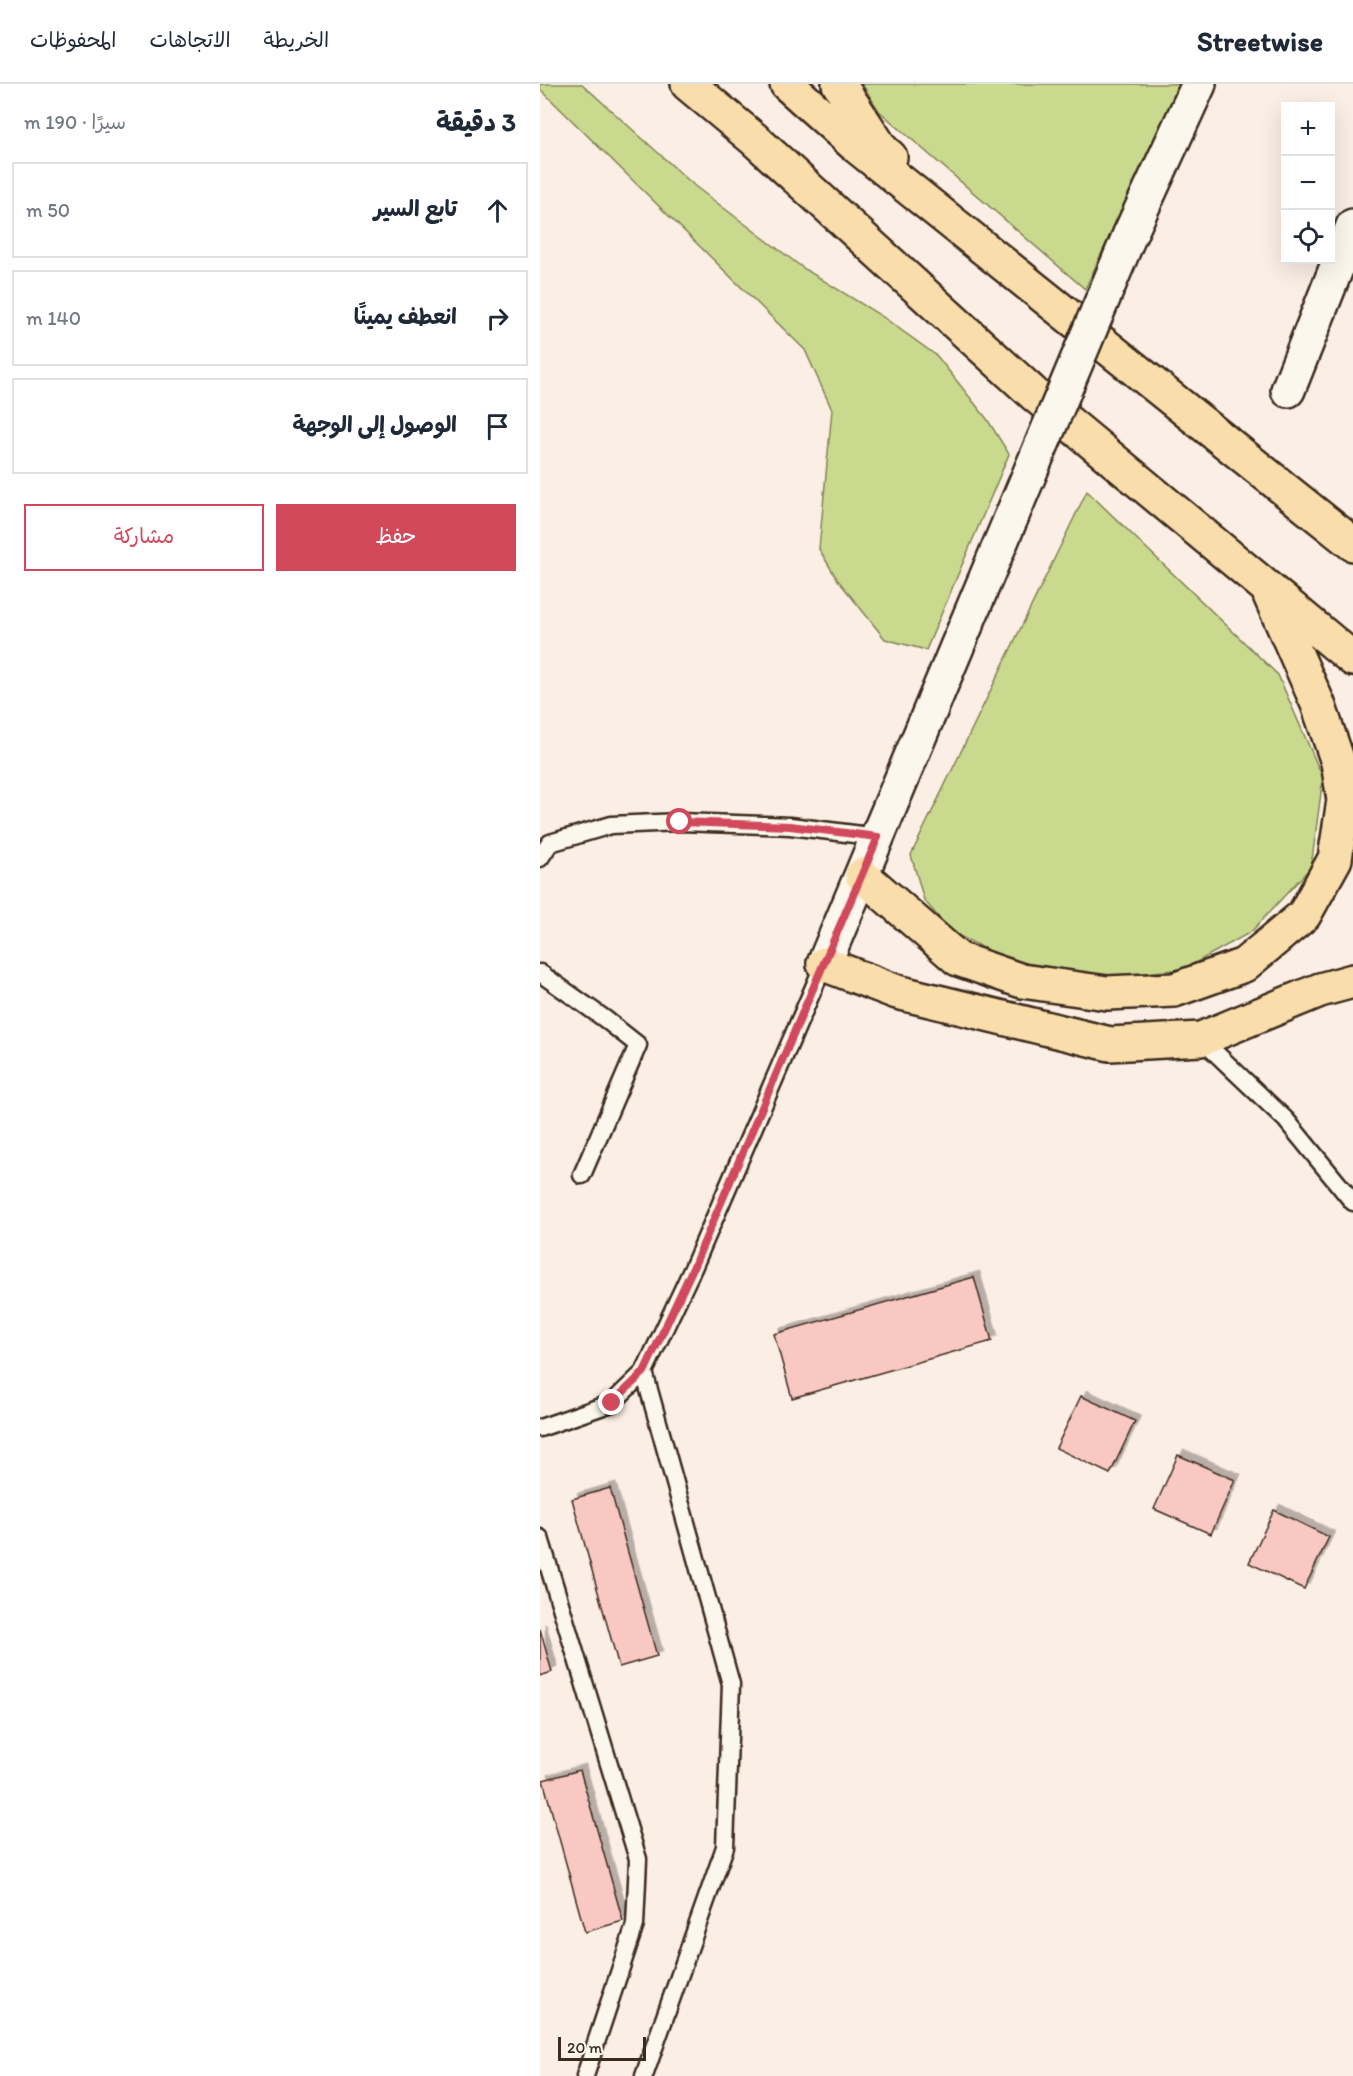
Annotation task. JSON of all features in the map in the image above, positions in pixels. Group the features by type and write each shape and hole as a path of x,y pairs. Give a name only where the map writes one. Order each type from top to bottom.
{"highway":[{"path":"688,84 754,139 1035,395 1353,659"},
{"path":"787,84 855,145 1353,544"},
{"path":"839,84 882,150 1028,284"},
{"path":"862,875 958,959 1022,981 1107,993 1173,990 1244,965 1304,915 1335,859 1344,800 1338,762 1318,704 1267,588"},
{"path":"824,964 897,992 1110,1044 1202,1039 1320,990 1353,981"}],"street":[{"path":"824,964 1130,234 1199,84"},
{"path":"1287,390 1353,226"}],"lane":[{"path":"540,858 550,843 611,825 680,822 790,826 878,837"},
{"path":"540,1428 612,1403 644,1372 693,1268 824,964"},
{"path":"540,973 605,1018 638,1045 582,1175"},
{"path":"1202,1039 1286,1120 1353,1202"},
{"path":"644,1372 731,1684 725,1847 644,2076"},
{"path":"540,1538 638,1858 635,1926 585,2076"}],"green space":[{"path":"540,84 582,84 696,187 803,268 883,317 937,356 987,419 1009,454 926,650 885,639 837,579 819,549 832,410 805,350 540,89"},
{"path":"862,84 1180,84 1085,289 879,111"},
{"path":"1087,491 1278,675 1323,778 1311,867 1251,932 1184,969 1094,978 1007,959 951,932 924,900 911,855"}],"building":[{"path":"974,1277 992,1341 792,1398 774,1334"},
{"path":"1081,1396 1135,1421 1110,1474 1056,1448"},
{"path":"1178,1455 1235,1480 1211,1534 1154,1509"},
{"path":"610,1488 657,1656 619,1667 572,1499"},
{"path":"1274,1510 1329,1537 1304,1589 1249,1563"},
{"path":"540,1629 552,1672 540,1676"},
{"path":"580,1770 623,1921 585,1932 543,1780"}],"route":[{"path":"612,1403 644,1372 693,1268 878,837 790,826 680,822"}]}
